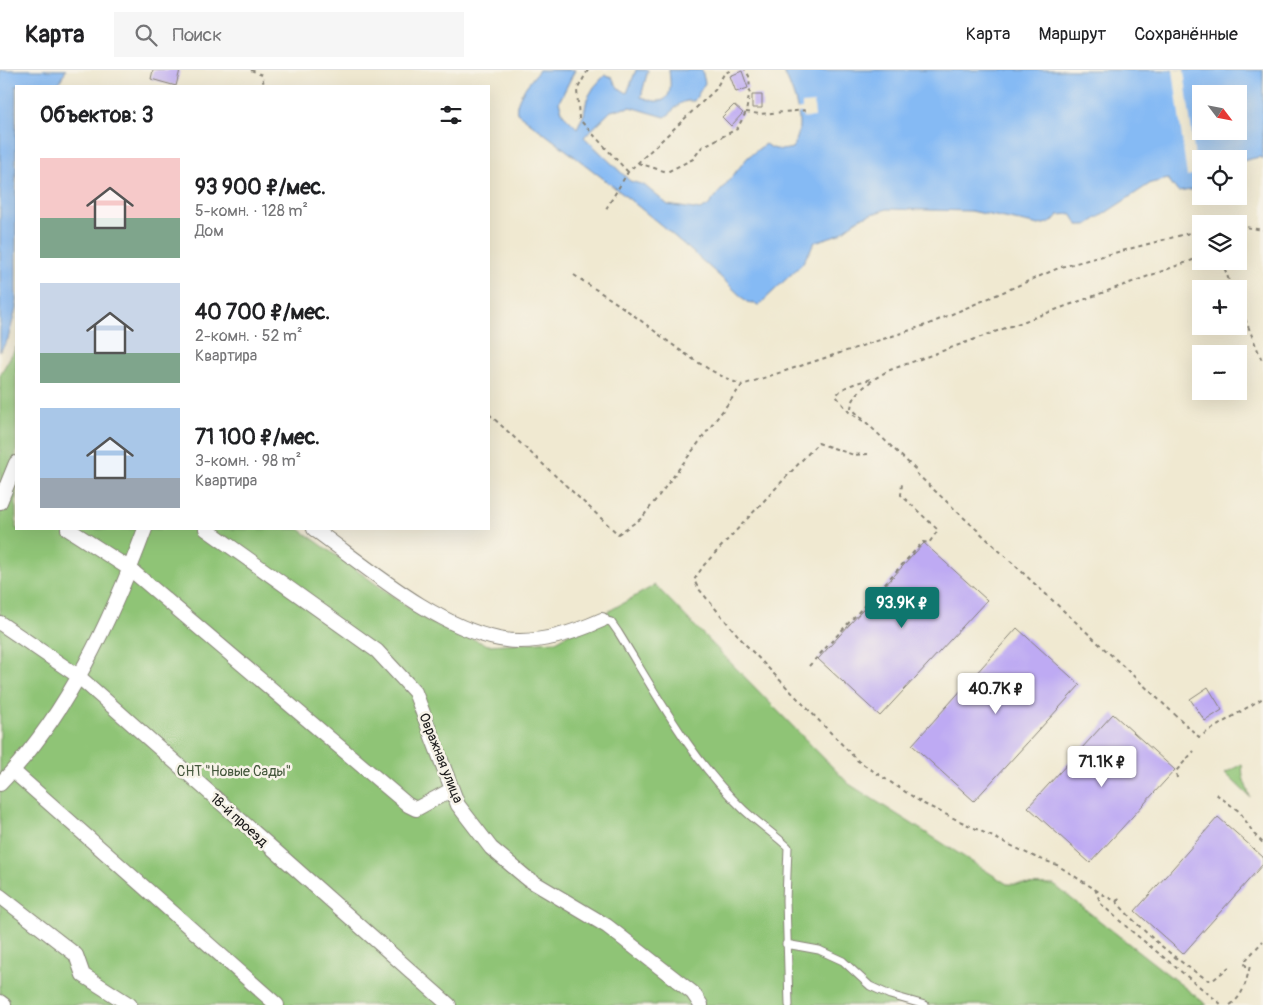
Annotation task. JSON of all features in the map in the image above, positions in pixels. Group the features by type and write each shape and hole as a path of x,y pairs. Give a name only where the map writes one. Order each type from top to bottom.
{"street":[{"path":"0,502 11,492 15,469"},
{"path":"70,530 130,569 408,805 416,809 451,790"},
{"path":"0,784 13,771 42,733 78,676 125,585 145,530"},
{"name":"Овражная улица","path":"207,530 377,652 415,692 458,805 491,848 528,879 607,926 693,993 701,1005"},
{"path":"315,530 429,612 483,635 500,640 548,638 575,632 602,620"},
{"name":"18-й проезд","path":"0,623 78,676 449,1005"},
{"path":"13,771 277,1005"},
{"path":"0,896 76,955 83,975 130,1005"},
{"path":"0,1002 4,1005"}],"lane":[{"path":"602,620 611,622 615,627 682,735 711,774 743,810 788,847 786,944 789,1005"},
{"path":"786,944 819,950 842,961 870,986 890,995 925,1005"}],"path":[{"path":"251,70 262,75 264,85"},
{"path":"588,70 577,90 579,119 628,172"},
{"path":"606,209 628,172 715,90 724,74 731,70"},
{"path":"637,163 667,172 693,159 702,147 737,129 746,112 750,90 749,76 745,70"},
{"path":"746,112 760,114 808,110"},
{"path":"1247,227 1263,230"},
{"path":"490,415 618,534 642,518 742,384 929,324 1061,267 1192,232"},
{"path":"863,421 849,412 836,396 838,393 852,385 875,378 890,370 1192,260"},
{"path":"574,275 630,312 690,358 725,378 742,384"},
{"path":"1247,324 1263,363"},
{"path":"875,378 852,402 851,408 1060,609 1199,737 1263,698"},
{"path":"868,454 854,455 818,443 704,565 694,580 707,601 746,646 858,761 924,804 1035,857 1057,864 1116,901 1170,952 1208,980 1213,980 1229,967"},
{"path":"809,666 923,542 929,543 937,534 938,530 901,495 902,483"},
{"path":"1177,778 1176,771 1194,752"},
{"path":"1216,794 1240,812 1254,834 1263,843"},
{"path":"1095,889 1101,904 1222,1005"},
{"path":"1116,901 1120,899"},
{"path":"1230,1005 1242,993 1246,985 1250,966 1246,966 1244,962 1263,941"}],"green space":[{"name":"СНТ \"Новые Сады\"","path":"15,349 15,530 300,530 429,622 488,645 556,641 655,585 849,784 1007,884 1054,885 1207,1005 0,1005 0,375"},
{"path":"1242,764 1243,777 1250,797 1225,773"}],"water":[{"path":"0,70 66,70 58,85 15,85 15,313 8,339 0,352"},
{"path":"539,70 575,70 559,102 563,114 577,128 584,114 587,99 594,87 605,75 612,77 617,87 627,93 636,70 648,70 641,97 656,101 667,98 669,94 669,70 702,70 705,83 694,101 680,104 665,117 631,107 611,111 584,137 630,181 644,185 668,205 700,210 708,206 748,157 765,144 778,149 792,148 797,139 799,119 791,88 783,70 1263,70 1263,159 1259,157 1247,160 1247,150 1192,150 1192,190 1178,192 1168,179 1151,183 1087,225 1078,225 1071,214 1058,215 1052,222 1039,225 971,211 887,209 860,218 839,234 815,242 802,264 759,305 747,302 664,227 517,113 520,96"}],"pier":[{"path":"1173,70 1184,70 1194,150 1192,150 1192,175 1187,176"},
{"path":"814,103 815,117 803,118 802,113 795,113 794,110 802,109 802,104"}],"building":[{"path":"153,70 180,70 176,85 151,79"},
{"path":"742,71 748,88 736,92 730,76"},
{"path":"752,95 762,95 762,108 752,108"},
{"path":"734,105 743,113 731,126 722,117"},
{"path":"924,543 987,600 880,716 818,659"},
{"path":"1017,628 1080,685 974,801 912,745"},
{"path":"1208,687 1222,710 1205,721 1190,699"},
{"path":"1113,714 1175,770 1090,863 1028,807"},
{"path":"1218,817 1263,857 1263,864 1183,954 1135,911"}]}
